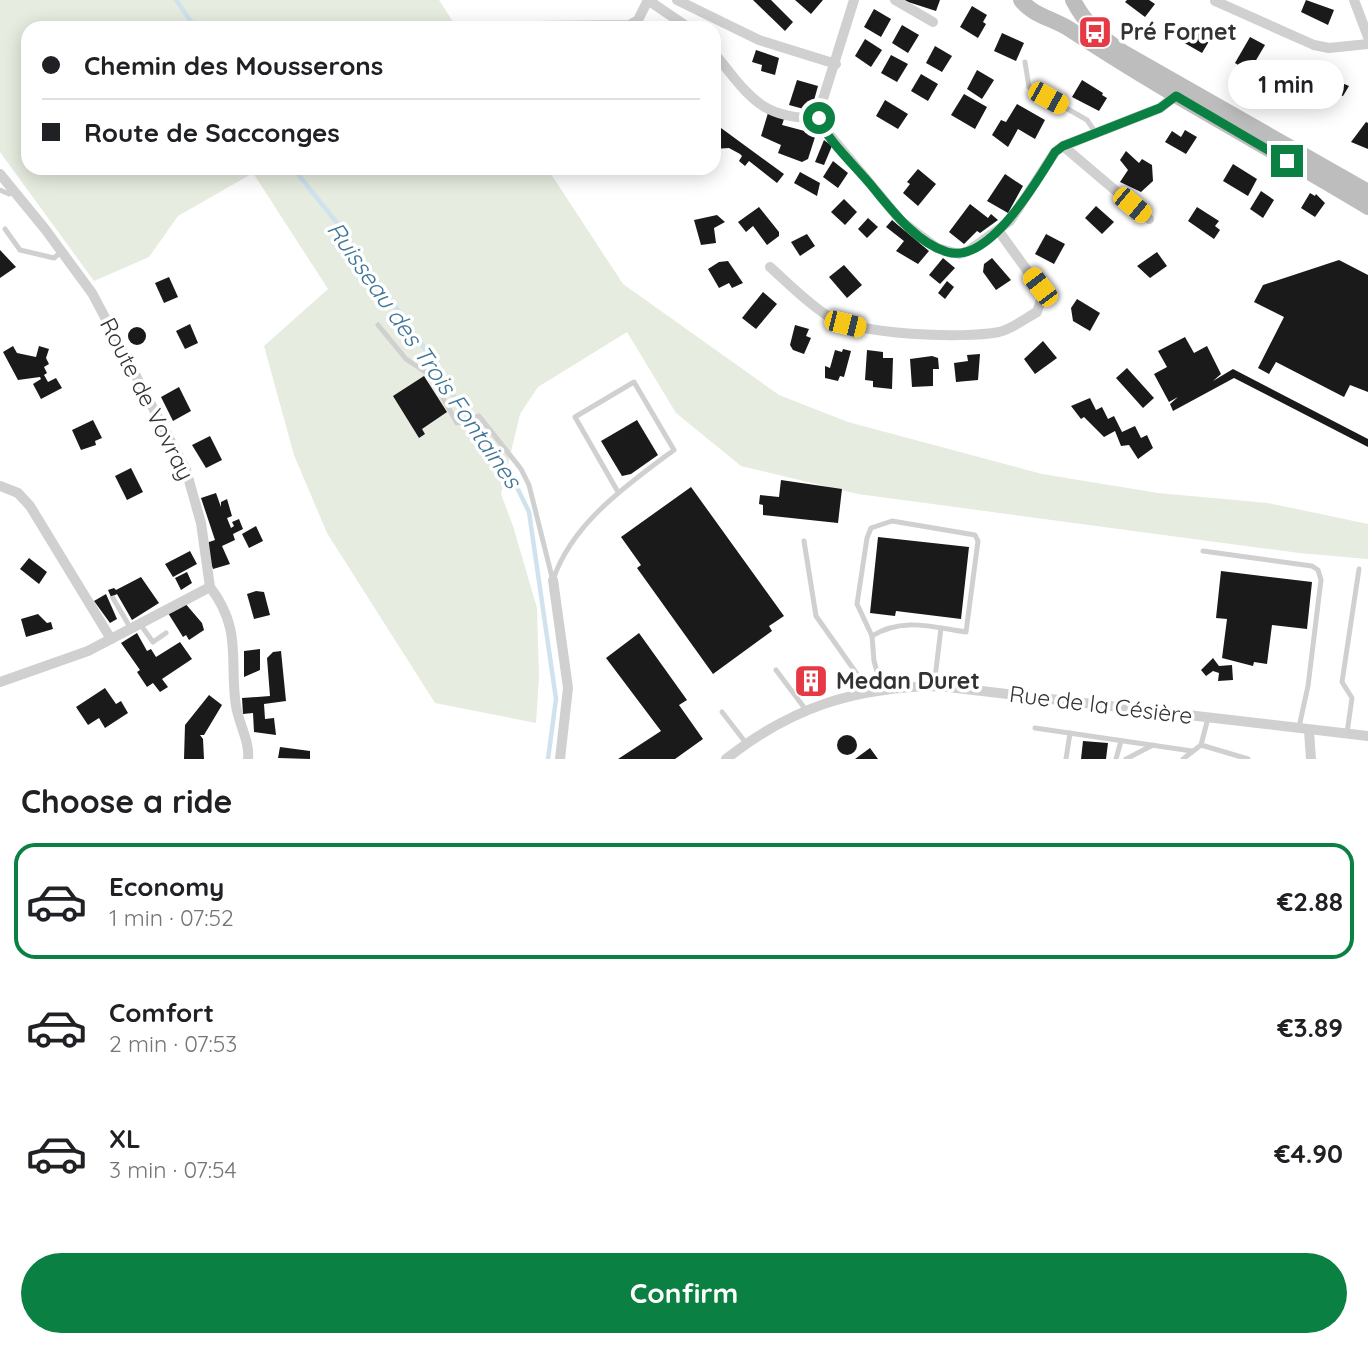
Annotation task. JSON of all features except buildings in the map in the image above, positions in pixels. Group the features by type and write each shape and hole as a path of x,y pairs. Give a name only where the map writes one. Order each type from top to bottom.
{"street":[{"path":"636,21 648,0 678,21"},
{"path":"677,0 720,21"},
{"path":"895,0 933,22"},
{"path":"1037,13 1057,11 1071,0 1088,25 1124,53 1368,192"},
{"path":"1354,0 1368,37"},
{"path":"819,118 852,1"},
{"path":"1021,1 1037,13 1070,29 1123,65 1368,207"},
{"path":"1215,1 1314,44 1329,48 1368,44"},
{"path":"721,21 759,40 836,64"},
{"path":"721,61 758,105 784,116 819,118 901,221 937,248 959,254 968,251 998,230 1018,211 1055,152 1063,146 1160,108 1176,96"},
{"path":"1063,146 1149,219"},
{"name":"Route de Vovray","path":"0,174 92,293 186,470 201,523 210,587 217,596 234,642 236,705 249,750 248,759"},
{"path":"769,267 827,316 845,324 866,329 956,334 1002,331 1037,312 1042,298 1040,287 998,230"},
{"path":"0,486 18,493 30,506 111,639"},
{"path":"553,580 568,688 560,759"},
{"path":"0,682 88,651 210,587"},
{"name":"Rue de la Césière","path":"726,759 788,717 806,710 869,691 934,686 1368,736"},
{"path":"1304,730 1311,759"}],"lane":[{"path":"1025,62 1029,86 1087,120 1096,133"},
{"path":"0,190 9,194 14,191"},
{"path":"5,229 20,250 54,258 62,251"},
{"path":"378,325 407,359 430,375 457,423 479,416 509,453 529,485 553,580"},
{"path":"553,580 569,547 618,492 674,450 634,382 575,417 618,492"},
{"path":"872,636 889,626 902,623 966,632 978,541 968,532 891,521 871,528 867,538 858,604 872,636 874,661 882,689"},
{"path":"804,541 816,616 869,691"},
{"path":"1203,551 1312,566 1318,570 1321,580 1304,730"},
{"path":"1347,734 1352,698 1342,682 1359,569"},
{"path":"113,598 135,626 153,642 166,632"},
{"path":"934,686 941,628"},
{"path":"776,670 806,710"},
{"path":"722,712 746,743"},
{"path":"1183,759 1201,745 1208,718"},
{"path":"1035,728 1192,751"},
{"path":"1066,759 1070,733"},
{"path":"1116,759 1121,741"},
{"path":"1126,759 1153,745"},
{"path":"1201,745 1248,759"}],"shaded area":[{"path":"0,0 439,0 452,21 21,21 21,175 250,175 178,216 149,257 94,281 0,152"},
{"path":"254,175 552,175 623,284 779,395 848,422 1042,474 1158,493 1268,503 1368,524 1368,559 1299,553 858,494 741,466 676,413 627,332 538,387 520,414 501,494 537,608 539,677 536,723 435,703 327,533 294,455 264,346 328,289"}],"waterway":[{"name":"Ruisseau des Trois Fontaines","path":"176,0 191,21"},
{"name":"Ruisseau des Trois Fontaines","path":"299,175 337,223 430,356 472,427 491,447 513,479 529,512 556,699 548,759"}],"place":[{"name":"Pré Fornet","path":"1095,32"},
{"name":"Medan Duret","path":"811,681"}],"route":[{"path":"819,118 901,221 937,248 959,254 968,251 1010,221 1055,152 1063,146 1160,108 1176,96 1287,161"}]}
